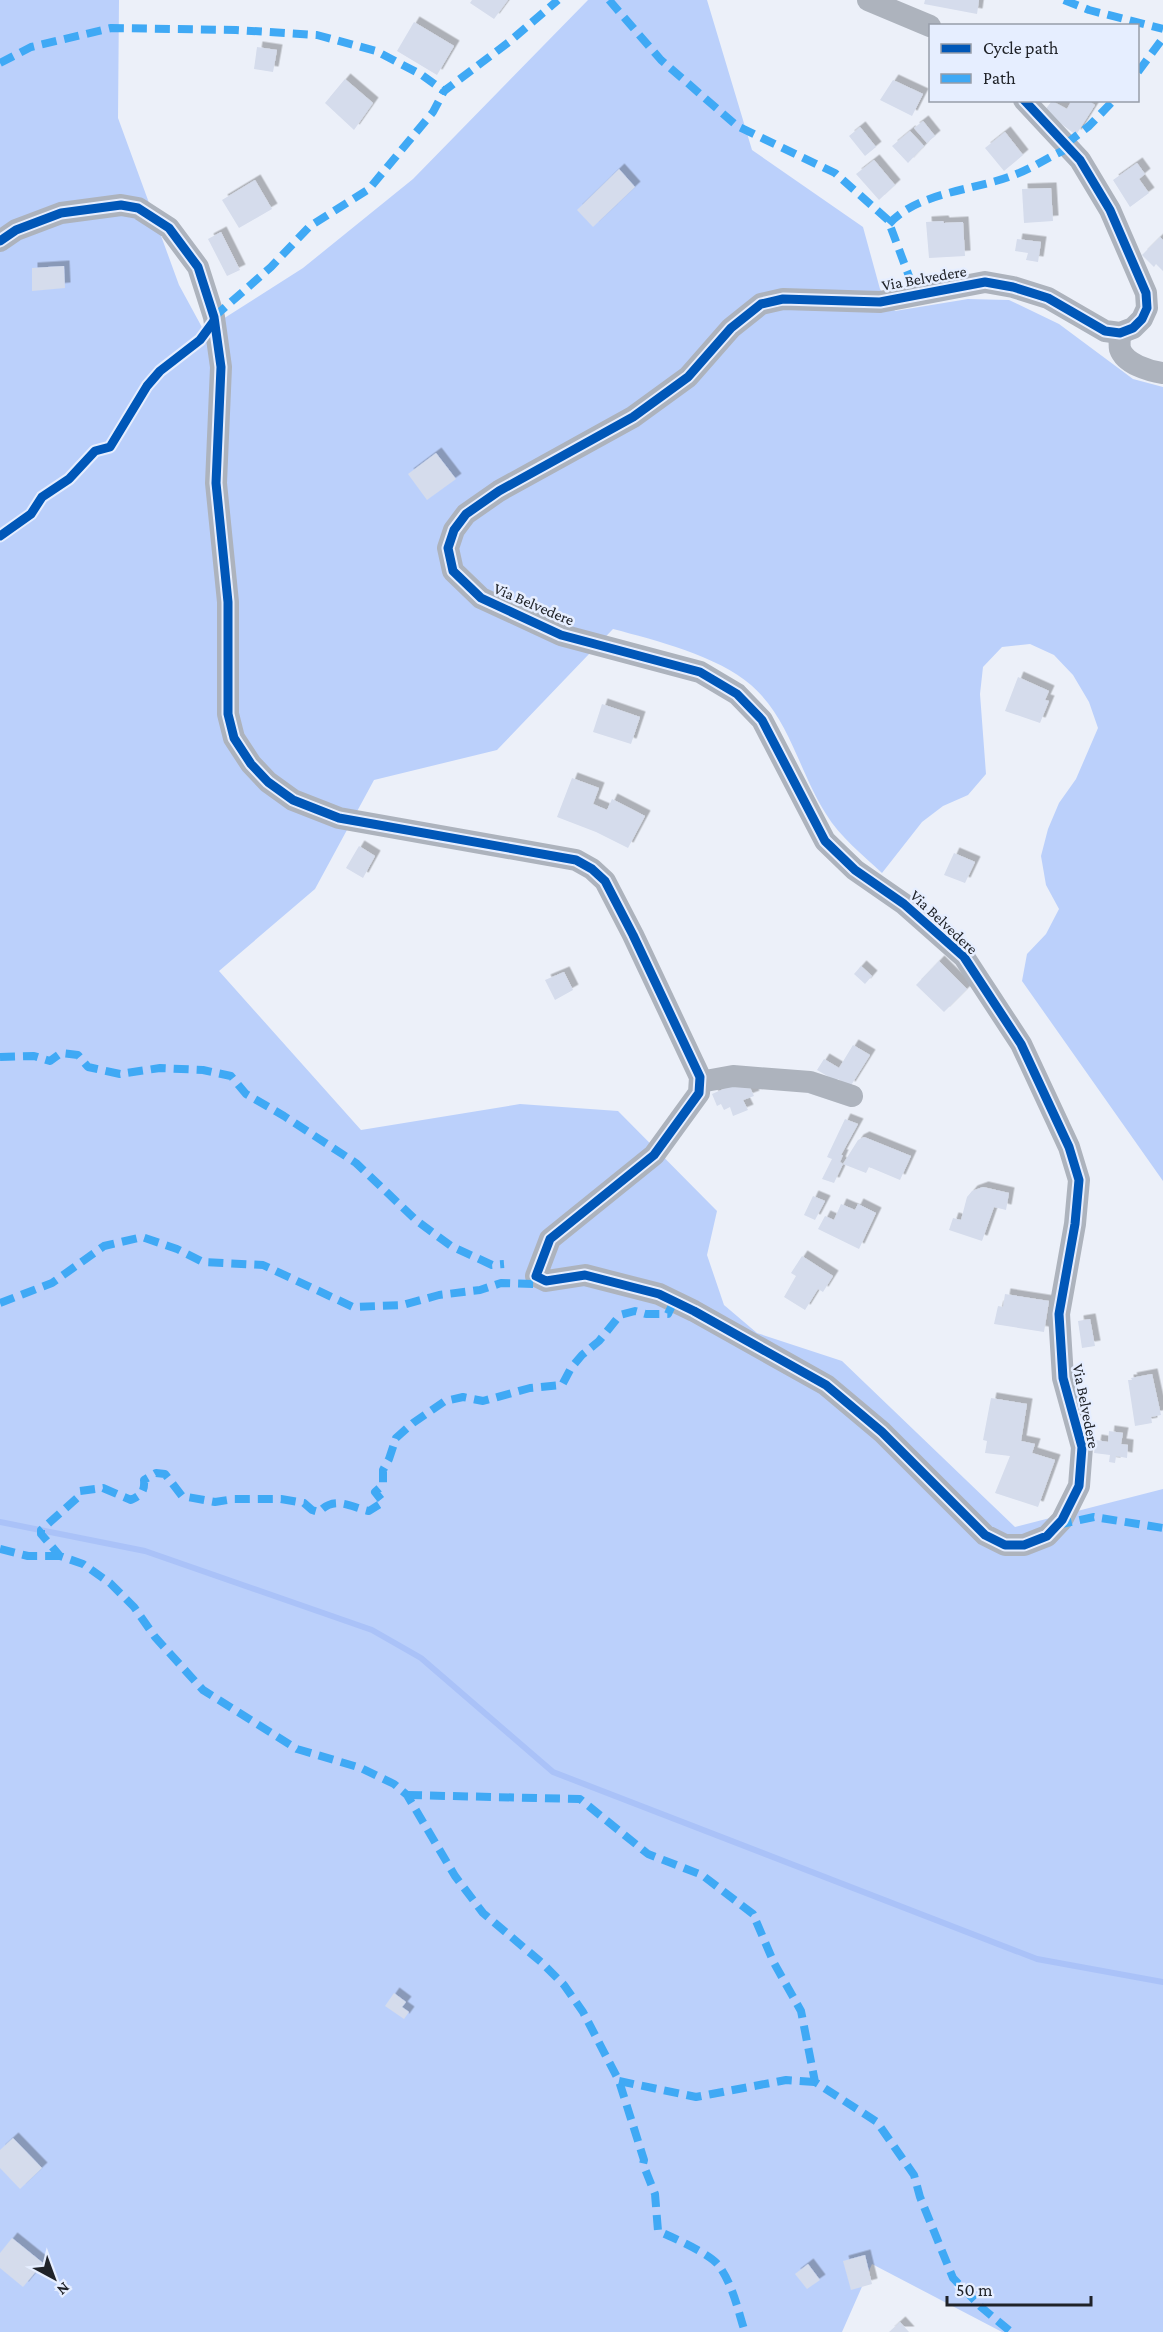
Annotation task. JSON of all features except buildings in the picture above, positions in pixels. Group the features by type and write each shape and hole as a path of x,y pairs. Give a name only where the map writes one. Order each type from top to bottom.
{"street":[{"path":"868,0 929,26"},
{"path":"1026,102 1080,160 1110,210 1146,293 1147,308 1142,319 1133,328 1120,333 1120,350 1128,359 1145,369 1163,373"},
{"path":"0,241 16,230 61,213 122,205 138,208 169,228 198,267 214,317 221,367 216,483 228,602 228,714 234,738 251,764 268,782 293,800 339,818 576,860 592,869 605,881 633,935 700,1077 700,1082 733,1076 810,1082 852,1096"},
{"name":"Via Belvedere","path":"700,1082 699,1093 654,1155 550,1239 536,1276 546,1281 585,1275 659,1294 694,1311 826,1385 882,1432 985,1535 1005,1545 1024,1545 1047,1536 1062,1520 1079,1486 1082,1448 1063,1378 1059,1314 1075,1224 1079,1180 1069,1147 1022,1044 964,957 904,904 855,870 825,841 762,720 737,694 700,672 561,635 481,598 453,571 448,548 454,530 466,514 499,490 633,417 688,377 731,328 761,304 783,298 880,302 985,282 1014,287 1047,297 1105,331 1120,333"}],"shaded area":[{"path":"0,0 119,0 118,118 179,285 204,331 303,268 413,179 588,0 707,0 752,150 863,227 880,289 895,311 968,299 1009,300 1059,324 1133,379 1163,387 1163,1181 1022,981 1027,954 1046,934 1059,909 1046,885 1041,856 1048,829 1059,803 1076,779 1098,728 1089,702 1073,675 1054,655 1030,644 1002,647 983,667 980,694 986,774 968,795 943,806 922,822 882,873 852,845 832,822 817,798 785,730 764,699 751,685 704,657 613,629 497,750 374,780 315,889 219,971 361,1130 520,1104 618,1111 717,1211 707,1255 724,1305 757,1333 842,1361 1015,1527 1163,1489 1163,2332 1002,2332 872,2264 842,2332 0,2332"}],"waterway":[{"path":"0,1522 145,1551 372,1630 421,1658 553,1772 1037,1959 1163,1982"}],"marked path":[{"path":"0,63 31,47 111,28 236,30 317,35 376,51 422,75 444,91 509,42 558,0"},
{"path":"609,0 661,60 737,126 835,173 888,220 916,295"},
{"path":"1064,0 1089,10 1163,29"},
{"path":"1139,71 1163,38"},
{"path":"214,317 271,267 310,226 369,189 433,112 444,91"},
{"path":"1066,144 1089,126 1112,102"},
{"path":"889,224 901,213 931,198 1014,175 1069,148"},
{"path":"0,1057 34,1056 50,1061 61,1053 78,1055 88,1067 120,1074 160,1068 203,1070 231,1076 246,1094 356,1163 417,1221 451,1246 492,1265 504,1264"},
{"path":"0,1303 52,1283 104,1246 142,1237 177,1249 203,1262 263,1265 353,1307 403,1305 439,1295 480,1290 501,1283 535,1284 546,1281"},
{"path":"674,1301 668,1314 646,1314 635,1311 620,1315 599,1341 571,1368 562,1385 530,1388 483,1401 463,1397 445,1401 413,1423 396,1438 383,1470 383,1485 375,1492 383,1502 369,1511 337,1503 319,1512 312,1510 304,1503 281,1499 234,1499 215,1502 182,1496 165,1474 156,1473 144,1480 142,1493 131,1500 103,1488 80,1491 77,1498 41,1530 41,1534 60,1556 83,1564 110,1583 134,1607 155,1637 203,1690 297,1749 361,1768 394,1784 407,1795 455,1876 483,1913 541,1962 564,1985 583,2012 619,2081 644,2160 643,2164 655,2194 658,2231 700,2251 715,2261 732,2290 745,2332"},
{"path":"1057,1525 1094,1517 1163,1528"},
{"path":"0,1549 28,1556 60,1556"},
{"path":"407,1795 580,1799 648,1854 702,1875 753,1914 774,1963 801,2011 815,2082 877,2122 914,2175 920,2197 953,2278 981,2307 1011,2332"},
{"path":"619,2081 696,2097 786,2080 815,2082"}],"cycle path":[{"path":"0,241 16,230 61,213 121,205 138,208 169,228 198,267 214,317 221,367 216,483 228,602 228,714 234,738 251,764 268,782 293,800 339,818 576,860 592,869 605,881 633,935 700,1077 699,1093 654,1155 550,1239 536,1276 546,1281 585,1275 659,1294 694,1311 826,1385 882,1432 985,1535 1005,1545 1024,1545 1047,1536 1062,1520 1079,1486 1082,1447 1063,1378 1059,1314 1075,1224 1079,1180 1069,1147 1021,1044 964,957 904,904 855,870 825,841 762,720 737,694 700,672 561,635 481,598 453,571 448,548 454,530 466,514 499,491 633,417 688,377 731,328 761,304 783,299 880,302 985,282 1013,287 1048,298 1105,331 1120,333 1133,328 1142,319 1147,308 1146,293 1110,210 1080,160 1026,102"},
{"path":"0,536 31,514 42,497 69,479 95,451 110,447 147,386 160,371 200,340 214,321"}]}
